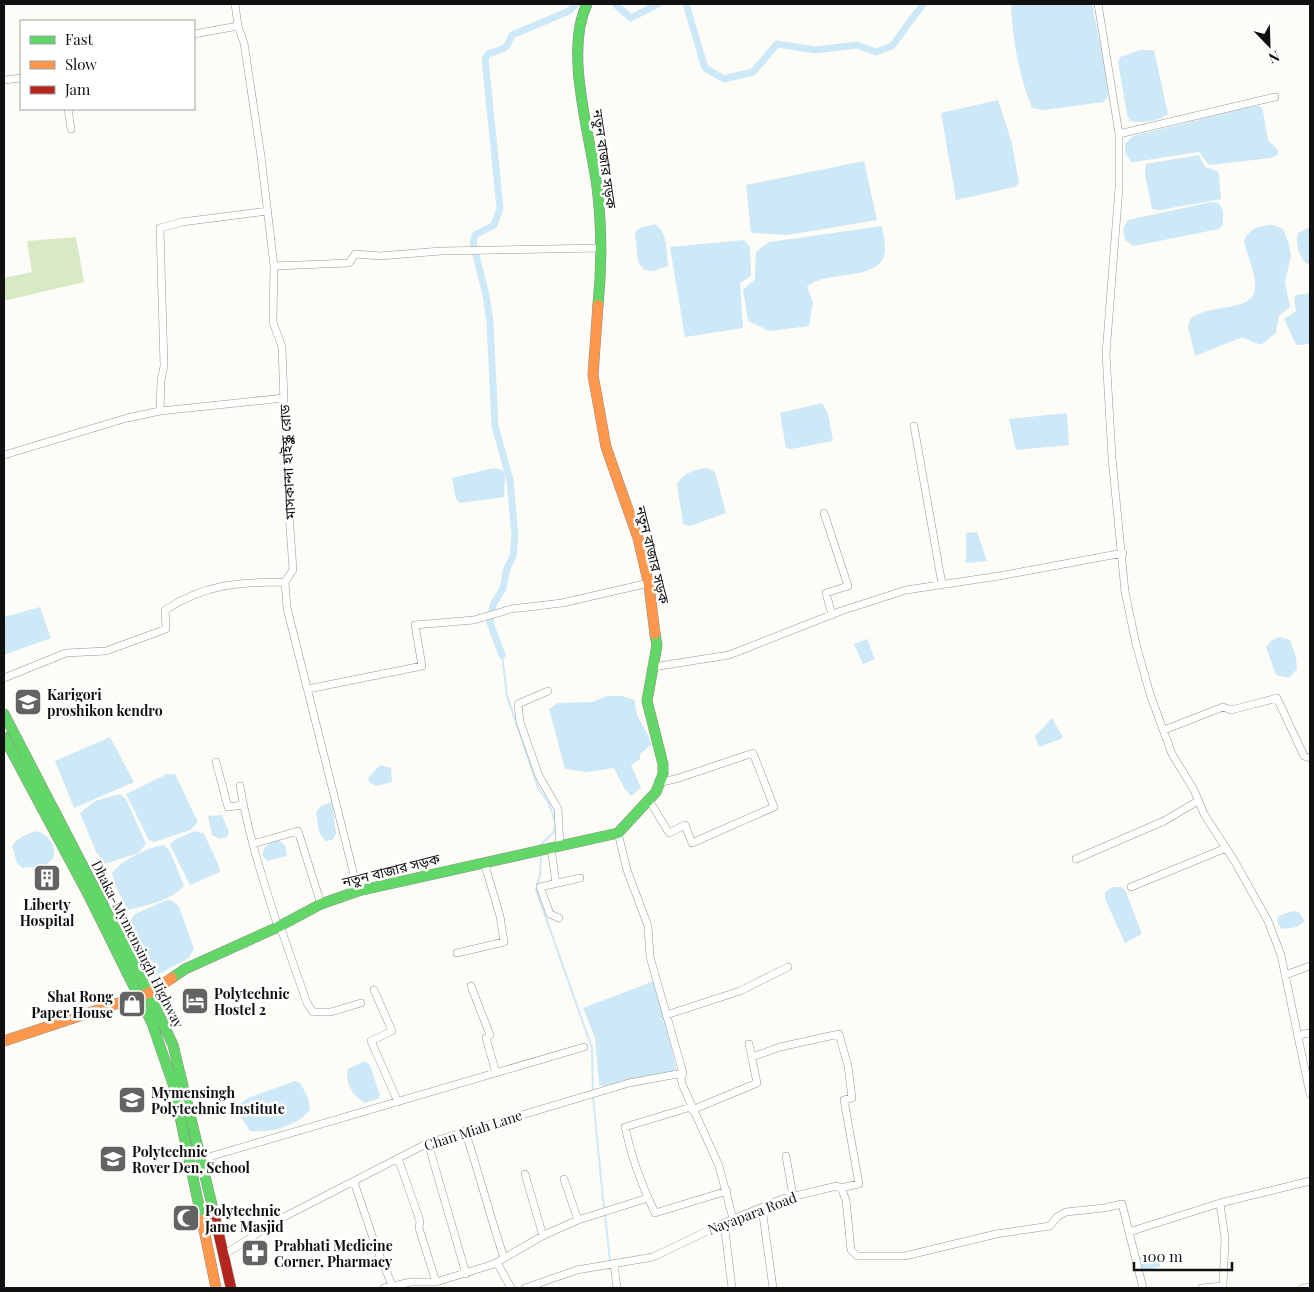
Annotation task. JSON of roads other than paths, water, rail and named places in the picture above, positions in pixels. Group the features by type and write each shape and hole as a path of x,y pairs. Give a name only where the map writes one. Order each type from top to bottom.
{"street":[{"name":"মাসকান্দা হাইস্কুল রোড","path":"235,4 238,26 244,43 268,211 274,266 273,322 282,347 293,570 285,582 287,608 358,891"},
{"name":"নতুন বাজার সড়ক","path":"4,1041 144,994 185,969 279,926 321,904 358,891 618,833 656,792 663,774 663,764 647,701 657,645 649,584 638,538 606,447 593,375 601,248 597,188 576,55 576,36 579,20 587,4"},
{"path":"1098,4 1119,134 1119,187 1106,354 1112,458 1123,553 1125,592 1136,644 1150,694 1172,754 1204,814 1268,921 1285,975 1310,1094"},
{"path":"195,34 238,26"},
{"path":"4,80 20,78"},
{"path":"1119,134 1275,97"},
{"path":"68,110 71,129"},
{"path":"160,411 161,380 164,366 160,228 182,222 268,211"},
{"path":"274,266 349,263 354,254 380,256 460,250 601,248"},
{"path":"4,455 127,418 160,411 284,398"},
{"path":"914,426 942,584"},
{"path":"824,513 848,586 826,593 832,615"},
{"path":"653,666 729,655 832,615 906,590 1123,553"},
{"path":"4,678 66,653 106,651 166,629 165,610 185,597 246,582 285,582"},
{"path":"308,689 422,666 415,625 474,620 511,609 562,602 649,584"},
{"path":"548,691 518,704 520,722 539,776 558,809 556,884"},
{"path":"1164,730 1222,707 1231,710 1277,698 1304,756 1310,758"},
{"name":"Dhaka-Mymensingh Highway","path":"4,714 144,994 173,1084 216,1288"},
{"name":"Dhaka-Mymensingh Highway","path":"4,737 89,896 172,1045 202,1159 225,1254 231,1288"},
{"path":"649,800 668,833 685,825 692,843 774,807 752,753 679,778 658,783"},
{"path":"216,762 228,807 243,804"},
{"path":"240,786 253,844 279,926 307,1002 313,1012 331,1012 361,1002"},
{"path":"1076,859 1164,821 1198,801"},
{"path":"253,844 298,831 321,904"},
{"path":"618,833 627,870 648,926 650,957 683,1074 681,1077 682,1084 719,1166 733,1219"},
{"path":"1131,887 1226,848"},
{"path":"457,953 504,942 500,916 484,862"},
{"path":"559,918 550,914 540,887 580,878"},
{"path":"1285,975 1310,966"},
{"path":"666,1015 740,991 788,967"},
{"path":"471,986 490,1035 486,1038 496,1073"},
{"path":"374,990 392,1031 371,1041 398,1102"},
{"path":"1298,1035 1310,1033"},
{"path":"752,1057 780,1047 839,1034 848,1066 852,1098 844,1100 859,1184 840,1188 846,1200 851,1250 857,1256 905,1256 996,1234 1050,1226 1057,1216 1066,1212 1104,1208 1120,1204 1123,1205 1142,1288"},
{"path":"727,1191 655,1213 628,1143 626,1127 692,1109 757,1084 749,1044"},
{"path":"202,1159 584,1047"},
{"name":"Chan Miah Lane","path":"225,1254 280,1219 428,1143 629,1084 683,1074"},
{"path":"465,1131 481,1178 488,1212 504,1258"},
{"path":"428,1143 466,1274"},
{"path":"786,1156 793,1196"},
{"path":"398,1158 420,1221 419,1228 436,1282"},
{"path":"525,1174 543,1236"},
{"path":"564,1179 578,1220"},
{"path":"1129,1232 1220,1202 1310,1181"},
{"path":"354,1182 392,1285"},
{"name":"Nayapara Road","path":"525,1288 536,1286 570,1272 653,1257 733,1219 793,1196 831,1188 840,1188"},
{"path":"384,1288 392,1285 423,1285 466,1274 494,1264 543,1236 578,1220 648,1198"},
{"path":"1202,1288 1223,1286 1224,1239 1220,1202"},
{"path":"762,1208 773,1288"},
{"path":"724,1223 732,1288"},
{"path":"494,1264 499,1266 511,1288"},
{"path":"614,1264 616,1288"},
{"path":"1303,1288 1310,1287"}],"water":[{"path":"1011,4 1092,4 1107,78 1108,95 1104,102 1043,110 1032,108 1023,83 1017,57"},
{"path":"1140,50 1154,50 1168,114 1160,119 1140,122 1130,121 1127,115 1118,62 1120,57"},
{"path":"998,100 1012,143 1019,183 1015,187 956,200 941,113"},
{"path":"1260,106 1263,111 1268,140 1278,150 1278,154 1271,158 1209,165 1199,152 1131,162 1125,152 1125,144 1133,136"},
{"path":"1199,155 1205,167 1217,171 1219,174 1221,199 1160,210 1152,209 1145,174 1146,164"},
{"path":"864,161 877,220 788,235 751,233 746,185"},
{"path":"1211,202 1219,203 1223,211 1223,225 1219,229 1133,246 1125,240 1123,229 1128,220"},
{"path":"655,224 659,227 664,237 668,266 654,271 644,270 638,262 635,232 640,228"},
{"path":"1273,225 1283,229 1291,256 1285,282 1290,307 1279,316 1276,333 1262,344 1240,338 1195,356 1188,327 1190,319 1199,314 1241,304 1249,300 1254,294 1255,280 1244,241 1252,230"},
{"path":"882,226 885,253 880,262 873,268 862,272 826,278 807,287 813,303 809,326 769,331 748,321 743,290 755,279 756,252 769,242"},
{"path":"1310,227 1310,263 1307,264 1300,254 1297,237 1298,233"},
{"path":"744,240 750,247 751,276 740,283 743,328 685,337 670,247"},
{"path":"1310,293 1310,344 1296,345 1284,319 1296,311 1294,298 1296,295"},
{"path":"822,403 828,414 833,441 791,449 786,448 780,413"},
{"path":"1067,413 1069,445 1016,450 1009,419"},
{"path":"493,468 503,470 505,477 504,497 460,503 456,499 452,478"},
{"path":"707,468 715,472 726,513 690,526 683,524 677,484 690,472"},
{"path":"977,532 987,561 966,563 966,533"},
{"path":"40,607 51,638 4,655 4,617"},
{"path":"1280,637 1290,640 1296,657 1297,669 1289,678 1276,675 1266,647 1272,640"},
{"path":"867,639 875,659 863,664 854,644"},
{"path":"607,696 622,696 635,700 637,714 651,745 640,754 640,759 631,765 641,788 631,796 624,788 614,768 586,772 565,769 549,709 558,703 592,702"},
{"path":"1052,718 1063,738 1039,747 1035,736"},
{"path":"110,737 134,782 74,808 55,761"},
{"path":"380,765 391,768 392,782 376,786 370,783 368,778"},
{"path":"167,774 175,774 198,822 190,830 154,842 149,840 126,794"},
{"path":"120,794 126,799 146,844 138,853 105,864 96,852 80,813 95,801"},
{"path":"332,802 336,834 332,840 325,841 319,832 316,812 321,806"},
{"path":"222,815 229,832 227,837 220,839 212,835 208,816"},
{"path":"37,831 49,838 54,850 53,859 44,866 22,868 17,863 12,846 23,836"},
{"path":"195,831 204,834 220,872 190,885 170,845 174,840"},
{"path":"276,839 285,845 287,856 267,861 262,855 265,847"},
{"path":"163,845 170,851 184,886 165,899 128,910 115,885 112,873 135,855"},
{"path":"1113,887 1122,887 1126,892 1142,934 1125,943 1105,899 1105,892"},
{"path":"167,900 173,901 179,907 194,948 189,958 157,975 149,966 131,920 135,914"},
{"path":"1293,911 1299,912 1305,921 1297,927 1281,929 1277,921 1278,916"},
{"path":"654,981 677,1070 604,1086 599,1085 595,1038 583,1008"},
{"path":"365,1061 370,1065 380,1095 378,1099 365,1103 350,1089 347,1074 348,1069"},
{"path":"295,1081 300,1083 308,1097 310,1109 306,1115 292,1124 274,1130 250,1131 240,1116 239,1104 248,1098"},
{"path":"1147,1252 1157,1259 1160,1265 1159,1267 1143,1271 1140,1268 1140,1257"}],"waterway":[{"path":"502,655 490,623 493,605 503,588 507,568 513,556 515,536 510,480 495,426 490,322 486,295 473,243 475,235 494,225 500,208 485,59 488,54 506,47 512,35 569,11 576,4"},
{"path":"615,4 631,18 658,4"},
{"path":"686,4 705,68 724,79 753,72 777,44 816,50 857,45 876,52 892,46 923,4"},
{"path":"502,655 507,696 538,787 549,804 556,824 553,833 540,845"},
{"path":"541,855 540,874 536,890 592,1048 593,1092"},
{"path":"593,1097 604,1209"},
{"path":"605,1214 610,1261"}],"place":[{"name":"Karigori proshikon kendro","path":"28,702"},
{"name":"Liberty Hospital","path":"47,878"},
{"name":"Polytechnic Hostel 2","path":"195,1001"},
{"name":"Shat Rong Paper House","path":"132,1004"},
{"name":"Mymensingh Polytechnic Institute","path":"132,1100"},
{"name":"Polytechnic Rover Den, School","path":"113,1159"},
{"name":"Polytechnic Jame Masjid","path":"186,1218"},
{"name":"Prabhati Medicine Corner, Pharmacy","path":"255,1253"}]}
